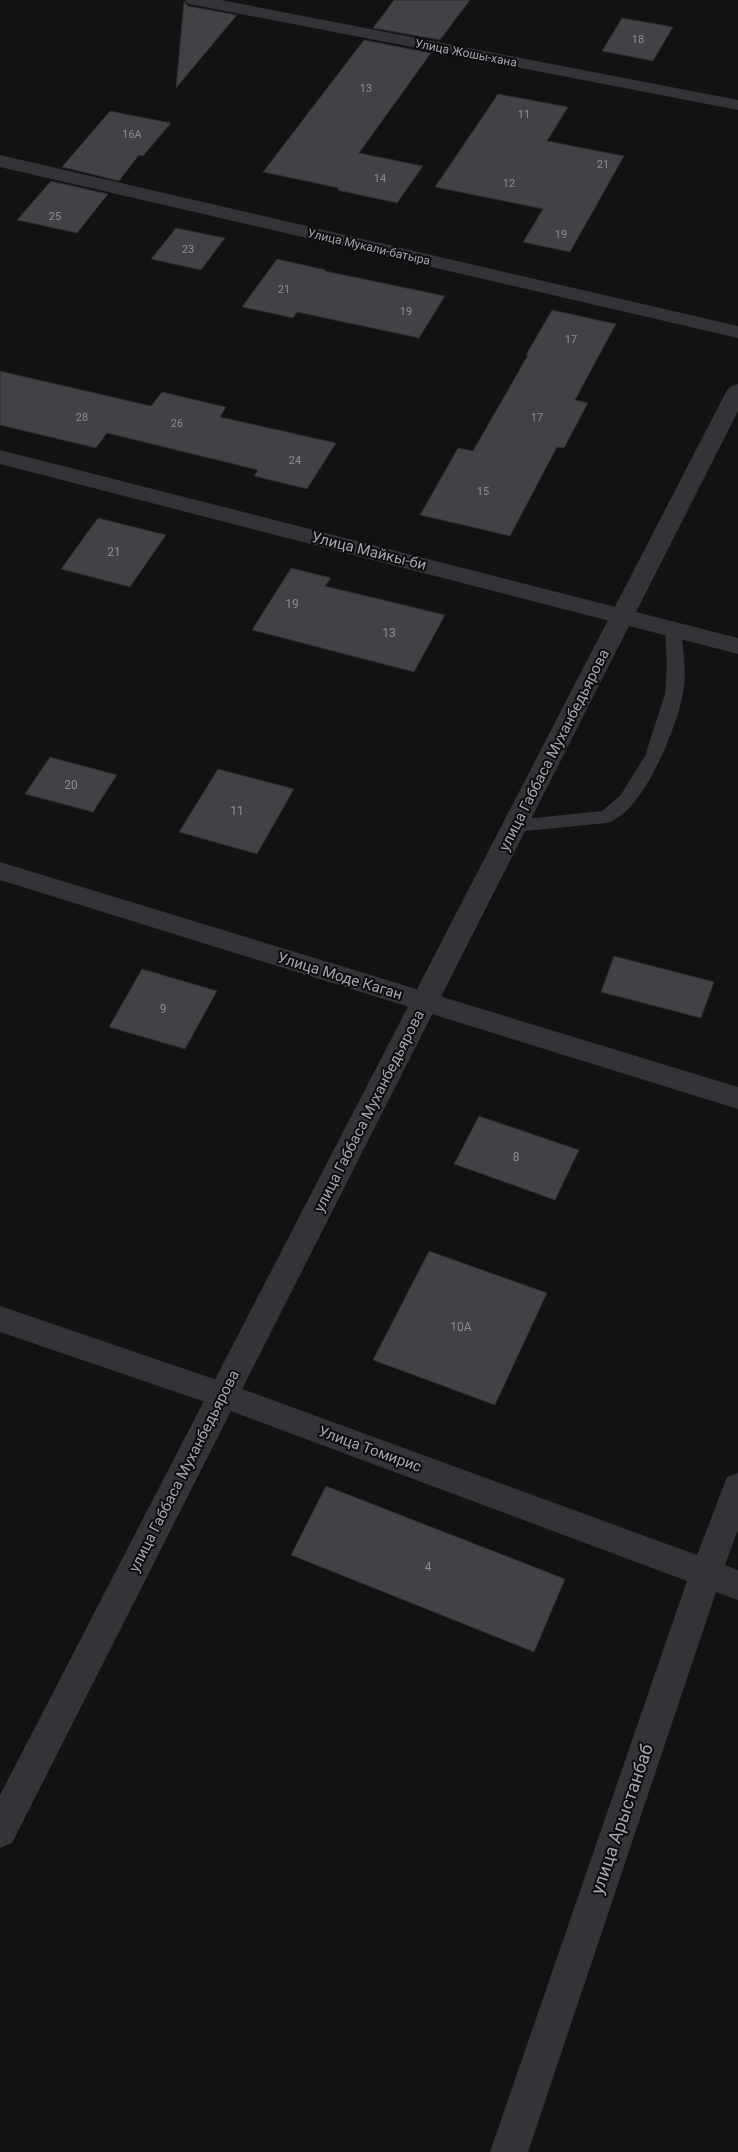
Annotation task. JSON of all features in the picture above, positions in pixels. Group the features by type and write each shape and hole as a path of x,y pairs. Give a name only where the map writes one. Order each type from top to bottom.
{"street":[{"name":"Улица Жошы-хана","path":"194,0 738,106"},
{"name":"Улица Мукали-батыра","path":"0,162 738,332"},
{"name":"улица Габбаса Муханбедьярова","path":"0,1831 738,390"},
{"name":"Улица Майкы-би","path":"0,457 738,646"},
{"name":"Улица Моде Каган","path":"0,871 738,1098"},
{"name":"Улица Томирис","path":"0,1319 223,1395 738,1584"},
{"name":"улица Арыстанбаб","path":"509,2152 706,1573 738,1487"}],"lane":[{"path":"515,826 607,818 626,801 654,756 674,694 676,664 673,629"}],"building":[{"path":"394,0 470,0 440,40 373,28"},
{"path":"184,1 188,6 237,15 176,88"},
{"path":"622,18 673,27 653,61 602,51"},
{"path":"364,40 431,53 359,153 423,166 397,203 337,190 339,188 263,172"},
{"path":"498,94 568,107 547,141 624,156 570,252 523,242 543,209 435,187"},
{"path":"110,111 171,123 143,156 139,155 119,181 62,167"},
{"path":"51,181 108,194 77,233 17,220"},
{"path":"176,228 225,238 201,270 151,259"},
{"path":"277,259 445,296 419,338 297,312 293,318 242,307"},
{"path":"552,310 616,324 575,400 588,403 564,448 557,447 510,536 420,515 458,448 473,451"},
{"path":"0,371 151,406 162,392 226,407 220,417 336,443 307,489 254,476 258,470 107,433 96,448 0,425"},
{"path":"98,518 166,535 130,587 61,569"},
{"path":"291,568 331,578 325,586 445,615 414,672 252,630"},
{"path":"50,757 117,775 93,812 25,794"},
{"path":"218,769 294,789 257,854 179,832"},
{"path":"614,956 714,982 701,1018 601,992"},
{"path":"142,969 217,991 185,1049 109,1027"},
{"path":"479,1116 579,1150 555,1200 454,1164"},
{"path":"429,1251 547,1293 495,1405 373,1360"},
{"path":"326,1486 565,1579 534,1652 291,1555"}]}
